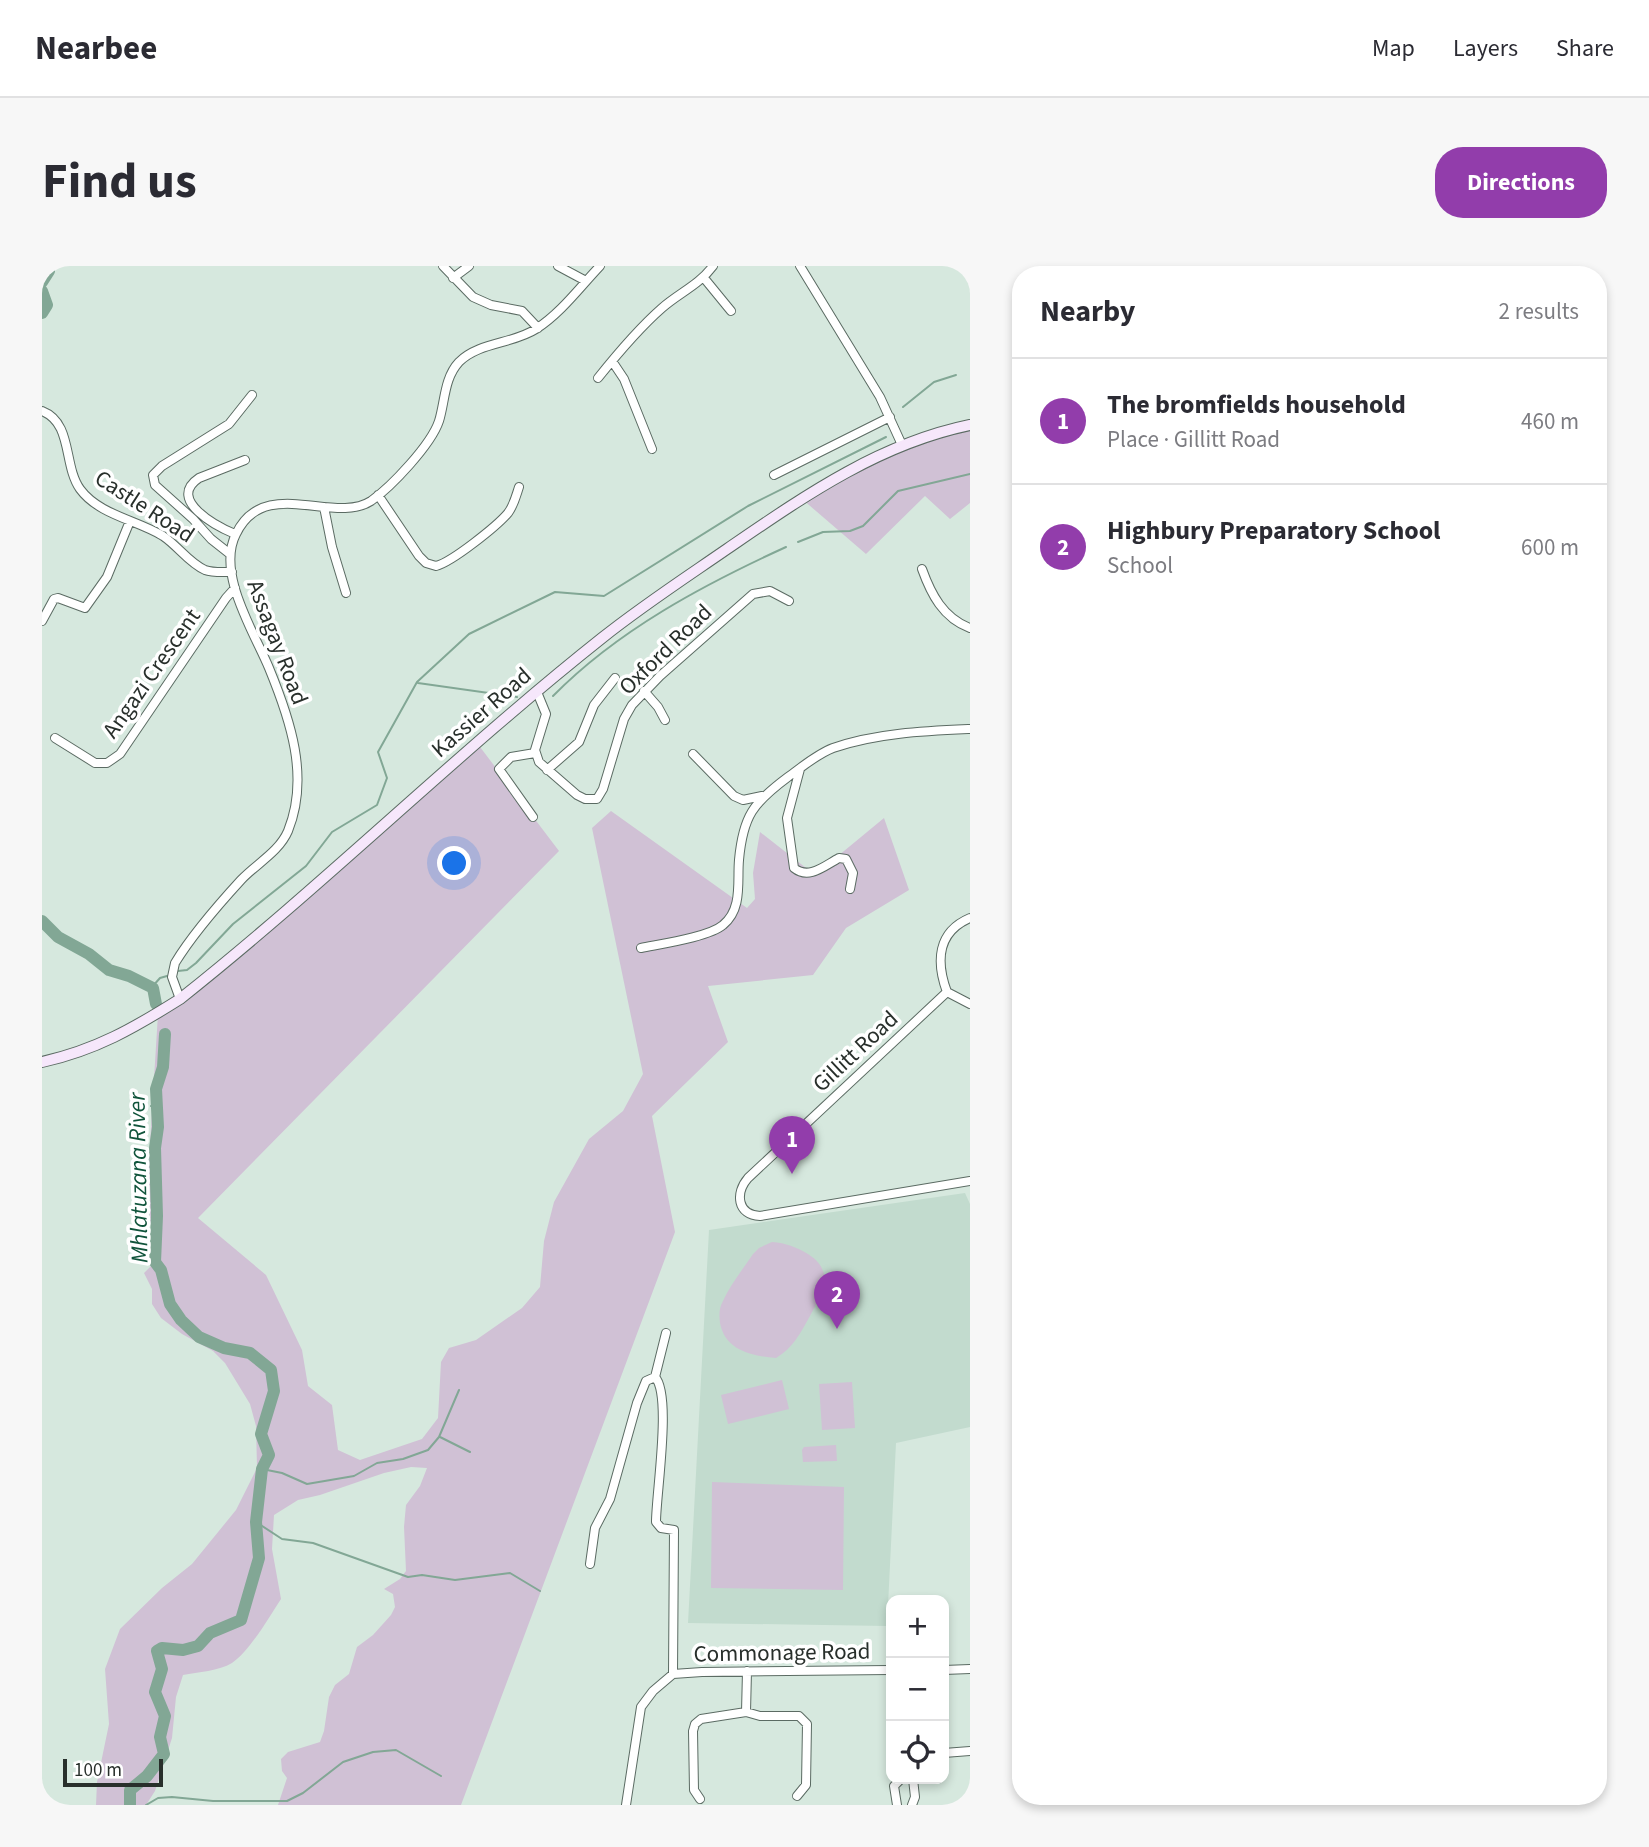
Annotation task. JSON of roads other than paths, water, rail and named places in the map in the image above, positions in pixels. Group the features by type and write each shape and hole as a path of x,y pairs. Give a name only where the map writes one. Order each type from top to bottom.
{"main road":[{"name":"Kassier Road","path":"42,1062 103,1043 142,1024 180,999 537,692 639,610 758,528 840,475 902,445 970,425"}],"street":[{"path":"443,266 476,299 522,311 538,328"},
{"path":"453,278 469,266"},
{"path":"558,266 586,281"},
{"path":"245,460 199,478 192,483 190,490 192,503 199,514 235,534 246,519 267,507 290,503 355,507 365,504 378,495 431,437 438,422 450,377 457,364 479,350 521,337 538,328 600,266"},
{"path":"598,378 633,335 664,306 704,278 713,266"},
{"path":"800,266 880,397 902,445"},
{"path":"704,278 731,311"},
{"path":"612,361 624,379 652,449"},
{"path":"230,554 155,485 153,475 162,466 229,424 251,395"},
{"name":"Castle Road","path":"42,411 53,416 59,423 71,471 80,490 101,507 160,534 205,569 232,572"},
{"path":"774,475 890,417"},
{"path":"378,495 423,561 436,566 455,556 501,520 514,503 519,487"},
{"path":"324,506 345,593"},
{"path":"42,621 54,599 58,598 84,608 107,577 130,521"},
{"name":"Assagay Road","path":"180,999 172,974 175,962 241,880 277,847 288,831 296,805 299,771 296,749 270,669 236,588 230,554 235,534"},
{"path":"922,569 929,589 940,607 970,628"},
{"name":"Angazi Crescent","path":"55,738 97,764 107,763 120,754 226,598 236,588"},
{"name":"Oxford Road","path":"535,753 547,770 581,797 592,800 599,797 624,719 644,691 753,594 769,591 789,601"},
{"path":"547,770 579,742 594,705 615,677"},
{"path":"644,691 665,719"},
{"path":"533,817 499,769 511,757 535,753 546,713 537,692"},
{"path":"641,948 689,938 723,926 736,904 740,882 739,862 748,818 763,796 825,752 849,744 907,733 970,729"},
{"path":"693,754 734,796 743,800 763,796"},
{"path":"800,769 787,818 794,868 802,874 808,874 839,858 846,859 853,873 849,889"},
{"path":"970,918 961,921 944,944 940,970 947,992 970,1004"},
{"name":"Gillitt Road","path":"947,992 748,1178 739,1192 741,1205 751,1215 760,1216 970,1181"},
{"path":"626,1805 639,1712 653,1691 673,1674 674,1530 661,1528 656,1522 662,1433 660,1385 655,1377 666,1333"},
{"path":"590,1564 595,1528 610,1499 637,1403 646,1381 655,1377"},
{"name":"Commonage Road","path":"673,1674 886,1670"},
{"path":"949,1670 970,1670"},
{"path":"746,1712 747,1671"},
{"path":"700,1799 694,1790 695,1724 701,1719 746,1712 760,1716 799,1716 806,1722 806,1785 797,1796"},
{"path":"949,1753 970,1751"},
{"path":"896,1784 897,1805"},
{"path":"912,1805 915,1797 914,1784"}],"waterway":[{"name":"Mhlatuzana River","path":"42,282 49,271 46,266"},
{"name":"Mhlatuzana River","path":"42,291 47,305 42,313"},
{"path":"903,407 934,382 956,375"},
{"path":"178,971 187,970 196,963 233,924 306,866 332,832 377,805 387,778 378,752 417,682 469,634 555,592 604,596 748,506 886,437"},
{"path":"798,542 823,532 850,531 863,526 898,491 970,474"},
{"path":"553,696 578,672 633,630 693,593 786,547"},
{"path":"418,683 517,697"},
{"name":"Mhlatuzana River","path":"42,921 58,937 89,954 109,970 153,988 156,1004"},
{"path":"152,987 160,978 167,976"},
{"name":"Mhlatuzana River","path":"130,1805 130,1790 147,1776 164,1754 160,1737 165,1716 155,1692 162,1669 157,1651 162,1648 183,1650 198,1646 210,1633 241,1620 259,1558 256,1522 262,1469 269,1455 261,1434 274,1391 271,1370 250,1353 224,1348 199,1337 181,1320 170,1304 161,1270 155,1262 155,1148 158,1127 156,1089 163,1067 165,1034"},
{"name":"Mhlatuzana River","path":"151,1106 158,1105"},
{"path":"262,1469 282,1473 307,1484 354,1476 377,1463 403,1459 428,1450 439,1437 459,1390"},
{"path":"440,1437 470,1452"},
{"path":"256,1522 282,1539 313,1543 408,1577 422,1575 455,1580 510,1573 540,1591"},
{"path":"146,1805 158,1798 172,1797 213,1801 287,1801 303,1793 343,1762 373,1752 396,1750 441,1776"}],"place":[{"name":"The bromfields household","path":"792,1174"},
{"name":"Highbury Preparatory School","path":"837,1329"}]}
